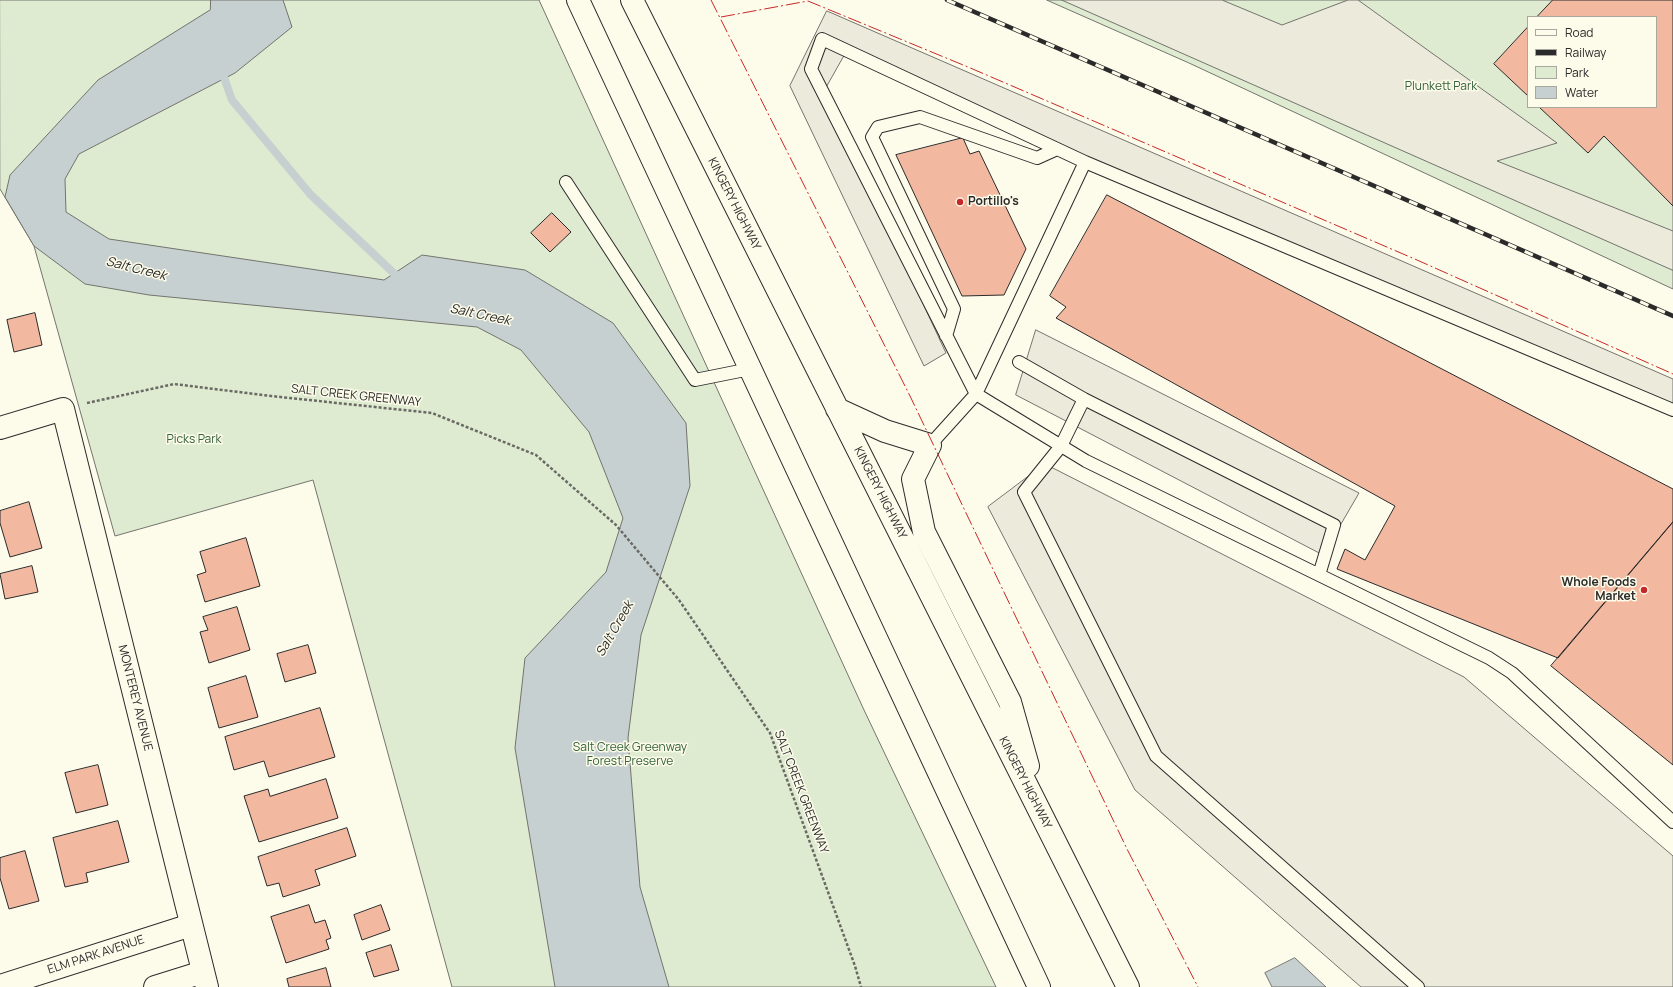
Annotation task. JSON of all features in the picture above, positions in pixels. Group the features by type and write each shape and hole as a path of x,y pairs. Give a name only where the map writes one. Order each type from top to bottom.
{"main road":[{"path":"578,0 1039,987"},
{"name":"KINGERY HIGHWAY","path":"632,0 1128,987"},
{"path":"0,428 63,409"},
{"name":"MONTEREY AVENUE","path":"63,409 205,979"},
{"path":"837,409 885,431 930,445 913,479 924,532 1010,702 1040,812"},
{"name":"ELM PARK AVENUE","path":"0,986 191,925"},
{"path":"155,987 205,979"}],"lane":[{"path":"1673,410 1085,162 822,39 811,69 976,394 1093,464 1489,658 1512,674 1673,822"},
{"path":"946,336 954,309 872,137 878,127 920,117 1037,158 1057,149"},
{"path":"930,445 976,394 1085,162"},
{"path":"566,182 695,380 750,369"},
{"path":"1019,362 1084,399 1334,525 1320,575"},
{"path":"1084,399 1061,446 1024,492 1156,756 1418,987"}],"path":[{"name":"SALT CREEK GREENWAY","path":"63,409 174,384 271,396 432,412 536,455 616,525 679,600 770,733 856,966 861,987"}],"green space":[{"name":"Salt Creek Greenway Forest Preserve","path":"0,0 539,0 864,710 996,987 452,987 313,480 115,536 34,246 0,189"},
{"name":"Plunkett Park","path":"1047,0 1673,0 1673,289 1189,63"}],"shaded area":[{"path":"1062,0 1222,0 1282,25 1348,0 1358,0 1557,143 1497,161 1673,231 1673,270"},
{"path":"827,11 1673,379 1673,415 846,52 824,91 946,353 924,366 790,86"},
{"path":"1036,330 1359,493 1323,555 1016,395"},
{"path":"1045,464 1464,677 1673,856 1673,987 1361,987 1135,790 988,507"}],"water":[{"name":"Salt Creek","path":"211,0 283,0 292,27 235,73 79,154 65,179 66,212 109,239 384,280 422,255 525,270 613,323 686,423 690,486 641,635 628,738 640,887 669,987 555,987 515,748 525,658 606,572 623,518 589,432 521,350 477,327 149,295 85,284 34,246 5,197 10,175 98,80 210,10"},
{"path":"1295,958 1326,987 1272,987 1265,973"}],"building":[{"path":"1553,0 1673,0 1673,206 1604,136 1588,153 1540,108 1657,108 1657,16 1538,16"},
{"path":"1527,28 1527,95 1494,64"},
{"name":"Portillo's","path":"963,138 970,154 979,151 1026,249 1004,295 962,296 896,155"},
{"path":"1107,195 1673,489 1673,522 1558,658 1337,569 1345,549 1365,560 1395,506 1056,318 1066,307 1050,296"},
{"path":"552,213 571,232 550,252 531,233"},
{"path":"35,313 42,345 14,352 7,320"},
{"path":"29,502 42,548 10,557 0,523 0,511"},
{"name":"Whole Foods Market","path":"1673,522 1673,765 1551,666"},
{"path":"246,538 260,586 205,602 197,575 206,572 200,552"},
{"path":"32,566 38,592 5,599 0,574"},
{"path":"237,607 250,650 209,663 200,632 208,630 203,617"},
{"path":"308,645 316,673 285,682 277,654"},
{"path":"246,676 258,717 219,728 208,688"},
{"path":"320,708 335,757 269,777 264,761 234,770 225,737"},
{"path":"98,765 108,805 76,813 65,773"},
{"path":"326,779 338,818 259,842 244,796 268,789 270,796"},
{"path":"118,821 129,862 86,873 88,882 65,887 53,838"},
{"path":"347,828 356,856 315,870 320,885 283,897 279,883 267,886 258,857"},
{"path":"25,851 39,901 9,909 0,878 0,858"},
{"path":"309,905 315,923 325,920 331,938 326,940 329,949 286,963 271,917"},
{"path":"381,905 390,930 362,940 354,915"},
{"path":"391,945 399,970 374,977 366,953"},
{"path":"326,968 331,987 289,987 287,979"}],"waterway":[{"path":"221,69 232,100 310,194 401,280"}],"railway":[{"path":"947,0 1673,316"}],"power":[{"path":"711,0 910,396 1128,851 1198,987"},
{"path":"721,17 808,1 968,67 1417,260 1673,374"}],"place":[{"name":"Portillo's","path":"960,202"},
{"name":"Whole Foods Market","path":"1644,590"}],"park label":[{"name":"Picks Park","path":"194,440"}]}
